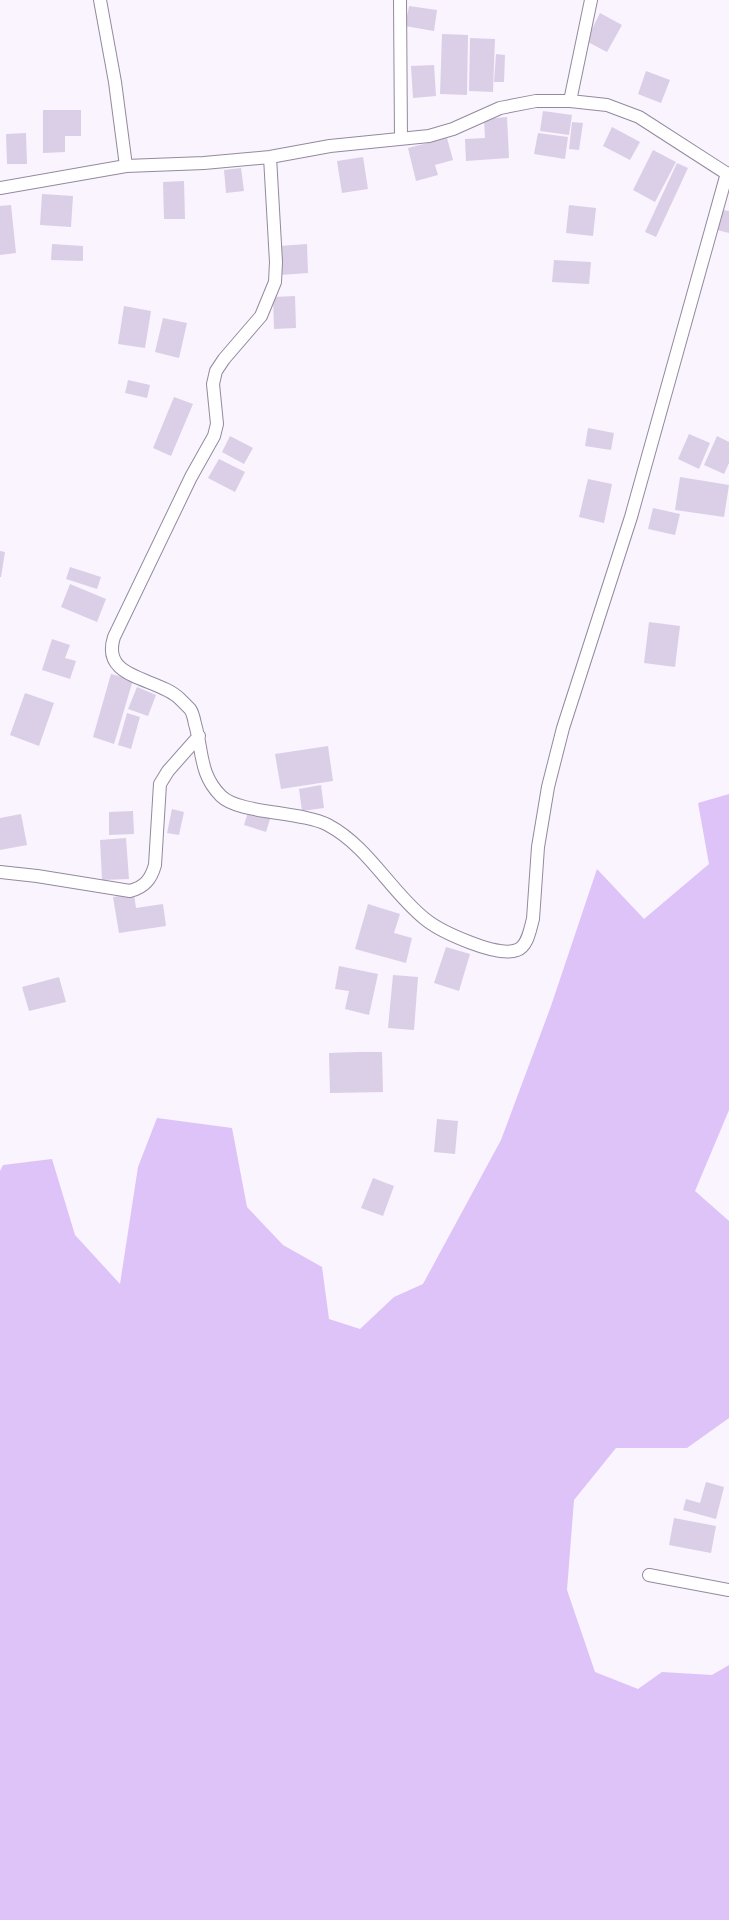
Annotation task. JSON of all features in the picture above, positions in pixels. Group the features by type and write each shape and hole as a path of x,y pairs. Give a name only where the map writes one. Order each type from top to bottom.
{"street":[{"path":"100,0 115,82 126,166"},
{"path":"400,0 401,139"},
{"path":"570,101 591,0"},
{"path":"0,188 126,166 204,163 270,157 330,146 430,136 453,129 500,108 536,102 570,101 607,105 639,117 728,174 631,517 563,728 548,787 540,840 533,919 530,930 522,946 518,950 509,952 494,950 444,932 411,907 377,866 342,834 327,825 311,818 236,805 222,797 214,786 202,763 199,736 191,710 171,691 123,671 114,660 110,648 117,630 191,477 214,436 217,424 213,384 216,371 224,359 261,316 275,282 276,262 270,157"},
{"path":"0,872 37,876 130,891 142,888 152,875 155,865 160,784 168,771 199,736"},
{"path":"649,1575 729,1590"}],"shaded area":[{"path":"729,794 729,1110 695,1191 729,1221 729,1418 687,1448 616,1448 574,1500 567,1590 595,1672 638,1689 662,1672 712,1675 729,1665 729,1920 0,1920 0,1171 3,1165 52,1159 75,1235 120,1284 138,1167 157,1118 232,1128 247,1207 283,1245 322,1267 329,1319 360,1329 394,1297 423,1284 501,1140 551,1006 597,869 644,919 709,864 698,803"}],"building":[{"path":"409,6 437,10 434,31 405,26"},
{"path":"600,13 622,25 607,52 586,41"},
{"path":"442,34 468,35 467,95 440,94"},
{"path":"470,38 495,39 493,92 469,91"},
{"path":"496,54 505,55 504,82 494,82"},
{"path":"434,65 436,96 413,98 411,66"},
{"path":"646,71 670,80 661,103 638,94"},
{"path":"43,110 81,110 81,136 65,136 65,152 43,153"},
{"path":"543,111 572,115 569,135 540,131"},
{"path":"507,117 509,158 466,161 465,139 485,138 484,119"},
{"path":"572,122 583,123 579,150 569,149"},
{"path":"612,127 640,142 630,160 603,146"},
{"path":"26,133 27,164 7,164 6,134"},
{"path":"538,133 568,137 565,159 534,154"},
{"path":"447,138 453,160 435,165 438,175 416,181 408,148"},
{"path":"653,150 676,162 655,202 633,190"},
{"path":"363,157 368,189 342,193 337,161"},
{"path":"677,163 688,168 656,237 645,232"},
{"path":"241,168 244,191 226,193 224,170"},
{"path":"184,181 185,219 164,219 163,182"},
{"path":"42,194 73,196 71,227 40,225"},
{"path":"11,205 16,253 0,255 0,206"},
{"path":"569,205 596,208 593,236 566,233"},
{"path":"723,210 729,211 729,233 717,230"},
{"path":"52,244 83,246 83,261 51,260"},
{"path":"307,244 308,273 280,275 279,246"},
{"path":"554,260 591,262 589,284 552,282"},
{"path":"295,296 296,328 274,329 273,297"},
{"path":"124,306 151,311 145,348 118,344"},
{"path":"163,318 187,323 179,358 155,352"},
{"path":"128,380 150,385 147,398 125,393"},
{"path":"174,397 193,404 171,456 153,448"},
{"path":"588,428 614,433 611,450 585,446"},
{"path":"689,434 710,443 699,469 678,459"},
{"path":"230,436 253,448 244,464 222,452"},
{"path":"717,436 729,442 729,463 724,474 704,465"},
{"path":"219,459 245,472 235,492 208,478"},
{"path":"680,477 729,485 724,517 675,510"},
{"path":"588,479 612,484 604,523 579,517"},
{"path":"653,508 680,514 675,535 648,529"},
{"path":"0,551 5,552 1,577 0,577"},
{"path":"70,567 101,577 97,589 66,579"},
{"path":"70,584 106,599 97,622 61,607"},
{"path":"649,622 680,626 675,667 644,663"},
{"path":"52,639 70,645 65,658 76,661 70,679 42,670"},
{"path":"111,674 133,680 114,744 93,737"},
{"path":"137,687 156,695 148,716 128,709"},
{"path":"25,693 54,703 39,746 10,735"},
{"path":"127,713 140,717 131,749 118,745"},
{"path":"328,746 333,781 281,789 275,754"},
{"path":"321,785 324,808 302,811 299,789"},
{"path":"172,809 184,812 179,835 167,833"},
{"path":"249,809 271,816 266,832 244,825"},
{"path":"133,811 134,834 109,835 109,812"},
{"path":"21,814 27,845 0,850 0,818"},
{"path":"126,838 129,879 102,880 100,840"},
{"path":"134,894 136,908 163,904 166,926 119,933 113,897"},
{"path":"368,904 400,914 394,933 412,938 406,963 355,949"},
{"path":"446,947 470,954 459,991 434,983"},
{"path":"339,966 378,974 369,1015 345,1009 349,991 335,989"},
{"path":"393,975 418,977 414,1030 388,1028"},
{"path":"59,977 66,1002 29,1011 22,987"},
{"path":"382,1052 383,1092 330,1093 329,1053"},
{"path":"437,1119 458,1121 455,1154 434,1152"},
{"path":"373,1178 394,1186 383,1216 361,1208"},
{"path":"706,1482 724,1487 716,1519 683,1510 686,1499 700,1503"},
{"path":"674,1518 716,1526 711,1553 669,1545"}]}
